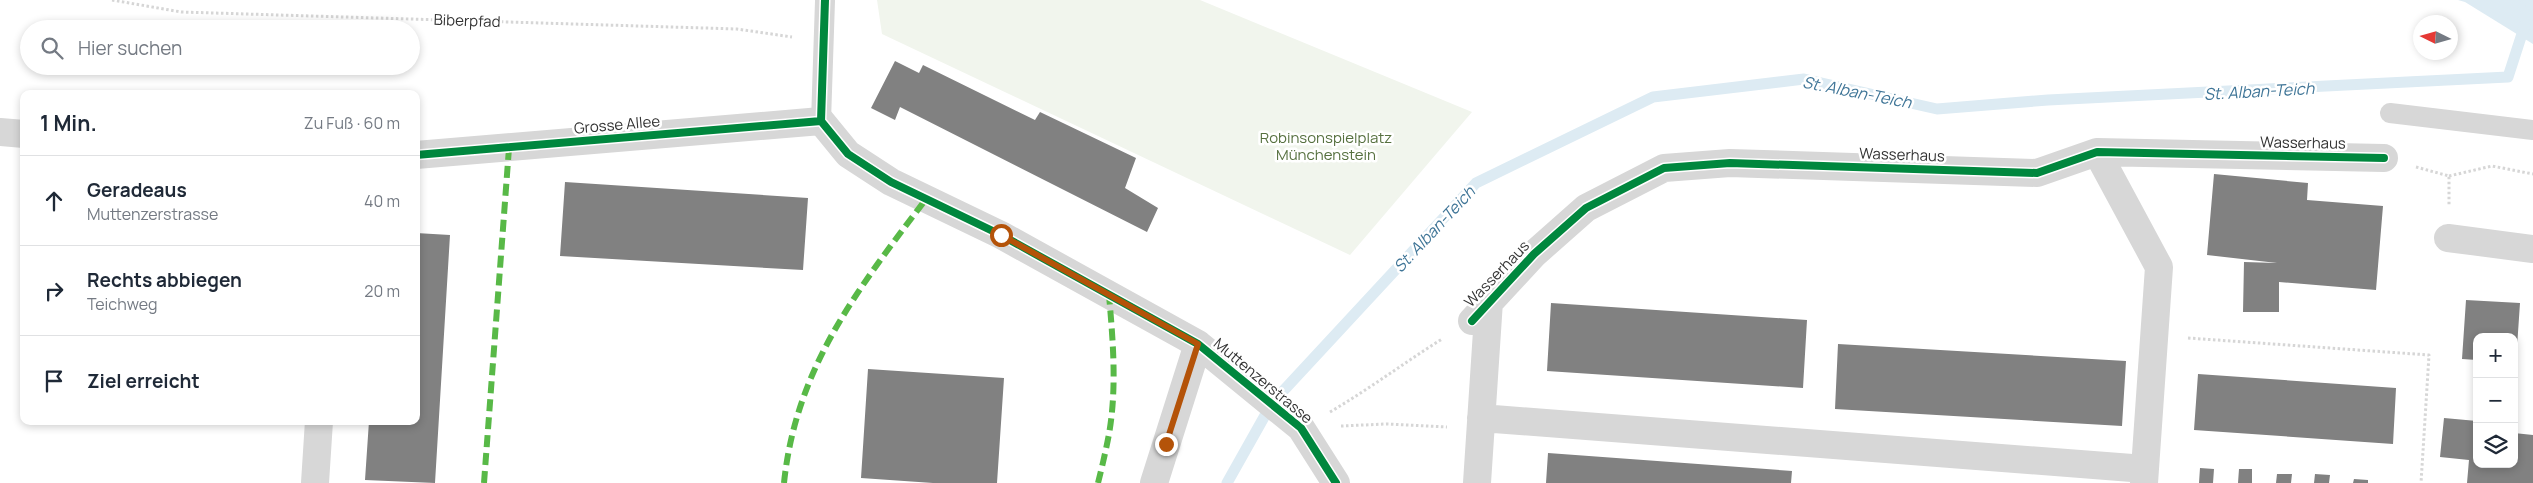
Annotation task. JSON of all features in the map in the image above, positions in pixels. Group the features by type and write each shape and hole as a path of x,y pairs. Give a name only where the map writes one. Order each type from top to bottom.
{"street":[{"name":"Grosse Allee","path":"420,155 821,122"},
{"name":"Muttenzerstrasse","path":"821,122 848,154 891,182 1001,235 1198,344 1301,428 1336,483"},
{"path":"0,132 20,134"},
{"path":"1480,423 2145,476 2159,267 2097,152"},
{"name":"Wasserhaus","path":"1477,483 1480,423 1480,311 1534,254 1586,208 1664,168 1730,163 2037,174 2097,152 2384,158"},
{"path":"2448,238 2533,249"},
{"path":"1154,483 1198,344"},
{"path":"315,483 319,425"}],"lane":[{"path":"821,122 825,1"},
{"path":"2390,113 2533,130"}],"path":[{"path":"2384,158 2449,176 2492,166 2533,174"},
{"path":"2448,238 2449,176"},
{"path":"1301,428 1363,393 1396,367 1480,311"},
{"path":"2154,336 2429,355 2421,483"},
{"path":"1301,428 1386,424 1480,423"}],"green space":[{"name":"Robinsonspielplatz Münchenstein","path":"877,0 1200,0 1472,112 1350,255 882,34"}],"shaded area":[{"path":"2458,0 2533,0 2533,44 2465,2"}],"building":[{"path":"895,61 919,73 923,65 1035,120 1040,112 1136,158 1125,188 1158,208 1147,232 900,107 895,120 871,108"},
{"path":"2214,174 2308,183 2307,200 2383,206 2376,290 2279,282 2279,312 2243,312 2244,262 2277,263 2207,255"},
{"path":"565,182 808,198 803,270 560,256"},
{"path":"420,233 450,235 435,483 365,480 369,425 420,425"},
{"path":"2466,300 2520,303 2518,333 2473,333 2473,360 2462,359"},
{"path":"1551,303 1807,320 1803,388 1547,371"},
{"path":"1838,344 2126,361 2122,426 1835,409"},
{"path":"868,369 1004,378 997,483 933,483 861,478"},
{"path":"2198,374 2396,388 2393,444 2194,430"},
{"path":"2444,418 2473,421 2473,468 2518,468 2518,433 2533,435 2533,483 2467,483 2469,460 2440,457"},
{"path":"1548,453 1792,471 1791,483 1546,483"},
{"path":"2200,468 2214,469 2213,483 2199,483"},
{"path":"2239,469 2252,469 2252,483 2238,483"},
{"path":"2277,474 2292,474 2291,483 2276,483"},
{"path":"2315,474 2330,475 2329,483 2314,483"},
{"path":"2354,479 2368,480 2368,483 2353,483"}],"waterway":[{"name":"St. Alban-Teich","path":"1227,483 1272,403 1476,183 1653,97 1804,79 1937,109 2048,100 2508,77 2533,0"}],"marked path":[{"path":"484,483 509,148"},
{"path":"784,483 791,441 802,402 816,366 854,298 926,199"},
{"path":"1098,483 1109,434 1114,382 1109,295"}],"cycle path":[{"path":"821,121 825,0"},
{"path":"821,121 848,154 891,182 1001,235 1198,344 1301,428 1336,483"},
{"path":"420,155 821,121"},
{"path":"1472,321 1534,254 1586,208 1664,168 1730,163 2037,173 2097,152 2384,158"}],"route":[{"path":"1001,235 1198,344 1166,444"}]}
